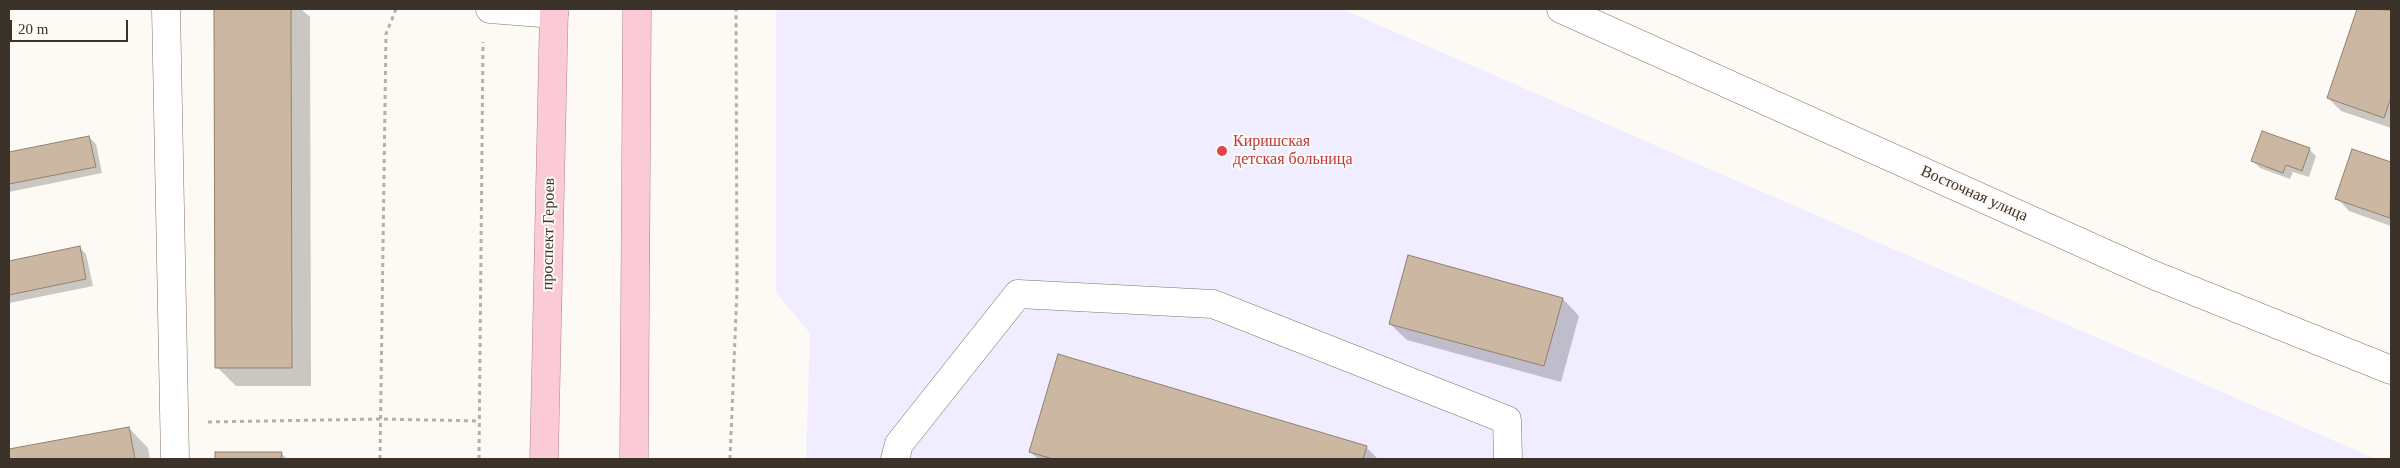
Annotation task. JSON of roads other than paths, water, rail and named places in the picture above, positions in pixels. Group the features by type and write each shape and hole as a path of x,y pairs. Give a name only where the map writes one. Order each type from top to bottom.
{"main road":[{"path":"634,459 637,9"},
{"name":"проспект Героев","path":"544,459 554,11"}],"street":[{"path":"166,9 175,459"},
{"path":"490,9 554,11"},
{"name":"Восточная улица","path":"1562,9 2152,274 2391,370"},
{"path":"894,459 899,444 1018,294 1213,304 1507,420 1508,459"}],"place":[{"name":"Киришская детская больница","path":"1222,151"}]}
